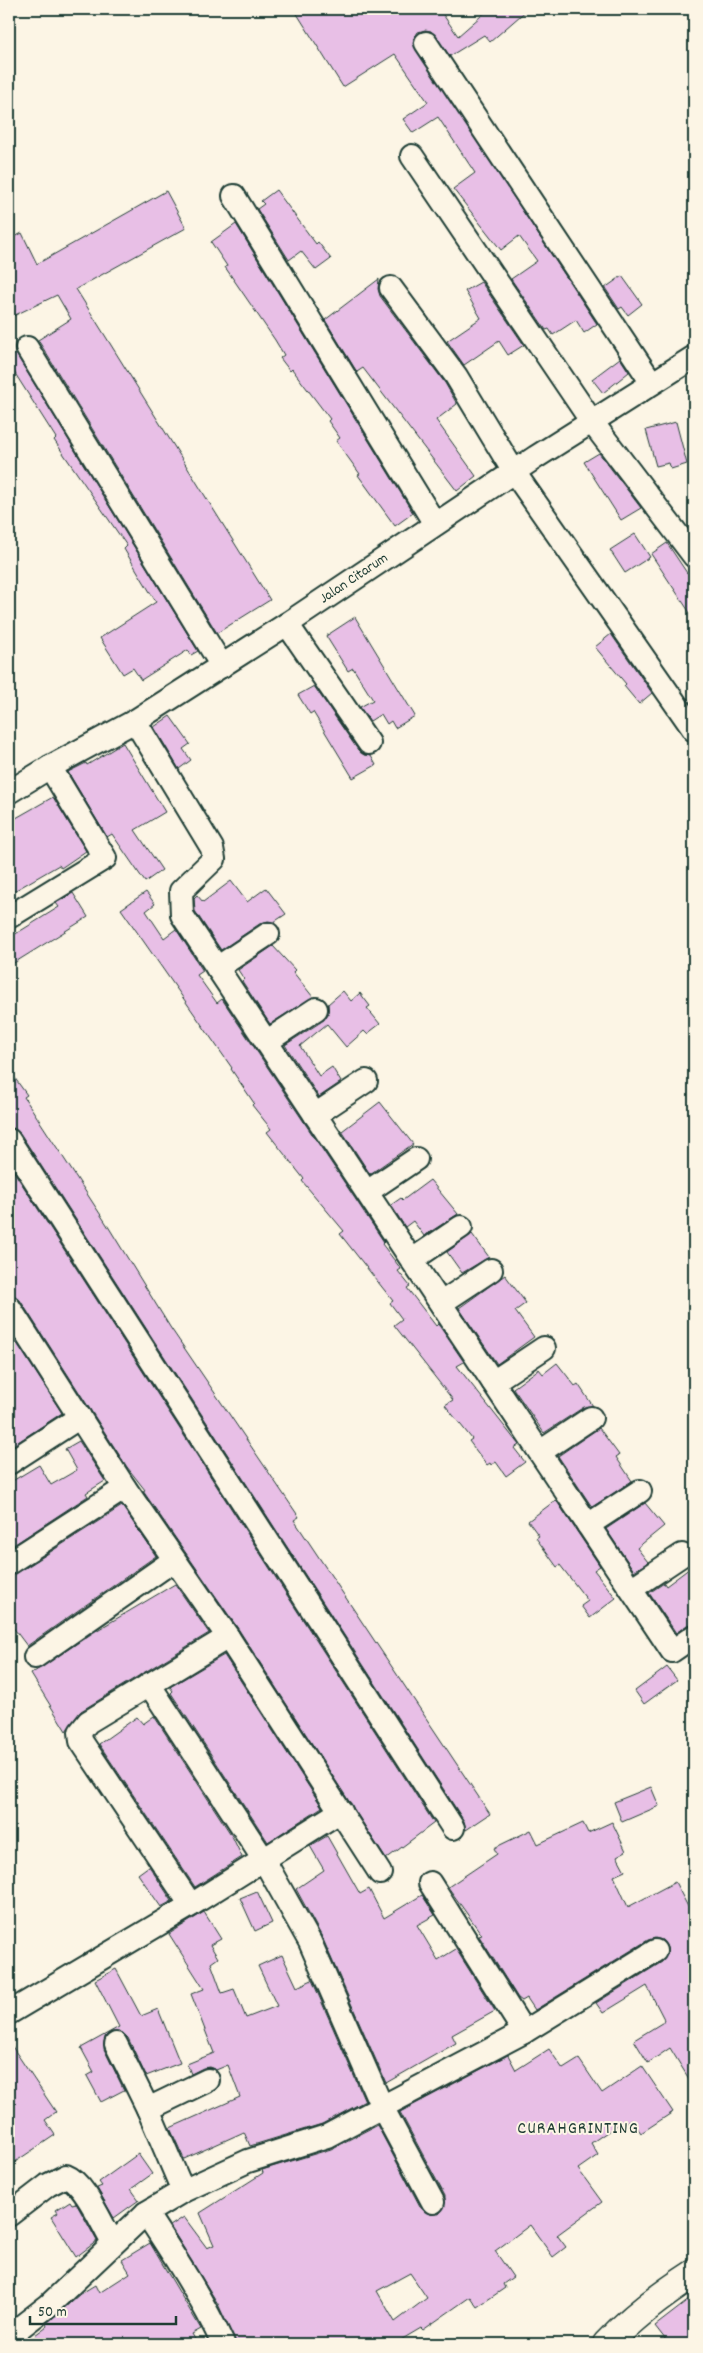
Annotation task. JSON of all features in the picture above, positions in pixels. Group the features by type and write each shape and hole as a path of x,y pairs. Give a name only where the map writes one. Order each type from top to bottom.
{"main road":[{"path":"607,2344 619,2331 664,2294 694,2274"}],"street":[{"path":"426,43 652,383"},
{"path":"412,156 592,422 694,556"},
{"path":"234,196 435,524"},
{"path":"390,288 523,466 694,730"},
{"path":"27,348 222,666"},
{"name":"Jalan Citarum","path":"9,792 134,721 222,666 523,466 694,357"},
{"path":"287,624 369,743"},
{"path":"134,721 212,848 214,859 181,891 182,915 672,1650 694,1636"},
{"path":"9,917 104,858 50,767"},
{"path":"217,968 268,934"},
{"path":"266,1042 316,1009"},
{"path":"315,1115 366,1081"},
{"path":"9,1140 453,1828"},
{"path":"366,1192 416,1159"},
{"path":"412,1260 461,1227"},
{"path":"441,1303 491,1270"},
{"path":"9,1307 16,1332 80,1417 125,1488 228,1637 342,1811 380,1874"},
{"path":"493,1382 544,1348"},
{"path":"9,1463 80,1417"},
{"path":"540,1452 591,1418"},
{"path":"9,1563 125,1488"},
{"path":"588,1524 640,1491"},
{"path":"631,1589 682,1555"},
{"path":"34,1657 174,1560"},
{"path":"191,1905 81,1740 80,1732 88,1722 228,1637"},
{"path":"149,1684 264,1860 310,1942 382,2107 433,2202"},
{"path":"9,2013 191,1905 342,1811"},
{"path":"430,1883 524,2032"},
{"path":"9,2336 49,2305 146,2213 183,2191 248,2161 326,2136 524,2032 655,1951"},
{"path":"116,2044 148,2109 183,2191"},
{"path":"148,2109 208,2080"},
{"path":"9,2215 48,2185 66,2176 75,2179 84,2191 113,2243"},
{"path":"146,2213 186,2274 223,2344"}],"building":[{"path":"294,9 439,9 458,36 489,9 528,9 490,42 484,35 450,56 431,31 418,32 413,44 597,324 584,333 576,320 553,335 549,329 546,330 511,279 537,261 519,236 501,250 453,189 475,173 438,117 413,133 403,119 428,102 395,54 343,87"},
{"path":"276,190 316,244 318,242 331,259 316,270 301,251 289,260 257,209 264,204 261,201"},
{"path":"166,191 186,228 76,289 270,600 217,633 38,340 71,319 57,295 9,318 9,240 22,233 37,264"},
{"path":"236,224 413,513 395,526 336,441 340,438 328,421 330,419 292,369 290,371 280,358 284,355 225,267 227,266 211,242"},
{"path":"622,276 642,304 628,315 622,307 619,309 605,288"},
{"path":"379,279 378,289 380,296 445,383 457,404 436,420 476,476 457,491 363,368 357,372 325,320"},
{"path":"481,282 524,345 508,355 499,341 464,365 447,341 481,318 465,291"},
{"path":"16,354 198,651 191,655 188,650 141,680 133,668 123,674 100,638 156,602 124,549 127,546 54,440 56,438 16,375 9,359"},
{"path":"620,358 629,372 603,393 592,379"},
{"path":"676,422 687,464 671,469 669,463 656,466 646,430"},
{"path":"599,453 641,508 621,520 584,462"},
{"path":"635,534 650,557 625,573 610,550"},
{"path":"667,543 687,573 694,570 694,619 651,554"},
{"path":"355,617 415,716 395,728 391,721 387,724 381,714 370,721 360,707 373,700 353,668 348,671 326,636"},
{"path":"611,634 652,693 639,704 624,686 626,684 595,647"},
{"path":"314,686 358,750 364,755 371,756 376,765 353,778 313,712 310,714 298,695"},
{"path":"170,716 190,744 183,749 191,760 179,769 154,727"},
{"path":"123,743 165,812 135,830 162,870 145,882 112,834 107,837 68,772 86,763 87,765"},
{"path":"53,797 86,851 61,868 59,865 9,894 9,822"},
{"path":"231,881 247,902 266,888 286,914 274,922 261,923 221,950 195,911 194,898 197,895 203,902"},
{"path":"146,892 155,904 146,911 164,938 176,929 203,971 197,975 217,1003 222,999 384,1242 382,1244 401,1269 398,1271 410,1286 407,1288 436,1326 438,1324 464,1362 457,1366 519,1445 514,1448 525,1462 506,1476 496,1462 487,1465 469,1441 472,1439 445,1405 453,1400 394,1325 402,1319 390,1303 393,1301 340,1234 344,1231 302,1181 304,1179 267,1132 271,1129 252,1105 254,1103 232,1068 121,909"},
{"path":"73,893 88,917 9,966 9,938 59,907 56,903"},
{"path":"273,946 295,970 293,972 313,997 270,1024 242,981 244,979 238,970"},
{"path":"343,991 351,1001 360,993 370,1006 367,1008 380,1024 367,1034 364,1031 346,1047 327,1024 300,1046 319,1076 332,1067 341,1082 319,1097 285,1045 324,1020 328,1014 328,1004"},
{"path":"9,1070 27,1095 24,1097 106,1223 170,1327 299,1517 294,1520 490,1814 466,1830 464,1821 20,1133 9,1127"},
{"path":"380,1102 413,1144 370,1174 342,1131"},
{"path":"9,1164 434,1823 386,1859 239,1630 143,1491 145,1490 127,1467 20,1300 9,1294"},
{"path":"430,1180 458,1214 424,1236 413,1221 405,1227 391,1205 401,1198 403,1200"},
{"path":"472,1234 489,1257 462,1273 447,1252"},
{"path":"505,1275 526,1303 515,1311 534,1337 497,1364 459,1308"},
{"path":"9,1331 62,1413 9,1448"},
{"path":"557,1363 575,1386 578,1384 593,1406 584,1407 544,1433 513,1388 539,1369 543,1374"},
{"path":"599,1428 619,1455 616,1457 632,1481 592,1507 558,1456"},
{"path":"79,1441 105,1481 86,1493 88,1496 9,1548 9,1483 39,1465 51,1485 77,1470 65,1449"},
{"path":"556,1500 600,1566 594,1570 616,1598 590,1618 581,1606 588,1601 560,1565 557,1567 536,1538 539,1536 528,1521"},
{"path":"645,1503 664,1526 637,1548 648,1562 634,1571 606,1529"},
{"path":"122,1506 156,1556 27,1646 9,1622 9,1576 16,1574"},
{"path":"694,1565 694,1623 687,1625 676,1633 649,1593 664,1583 666,1586"},
{"path":"175,1584 209,1633 81,1711 66,1731 31,1674 94,1632"},
{"path":"224,1655 322,1807 268,1842 171,1693 173,1691 170,1687"},
{"path":"667,1667 677,1680 644,1704 635,1691"},
{"path":"154,1716 232,1836 242,1857 195,1887 99,1744 137,1717 143,1724"},
{"path":"651,1787 659,1806 622,1822 614,1802"},
{"path":"612,1822 626,1851 617,1856 625,1871 614,1876 628,1907 675,1882 694,1918 694,2087 670,2048 648,2063 634,2040 665,2021 647,1986 603,2013 596,2003 662,1962 668,1951 662,1940 655,1938 648,1940 535,2010 527,1998 522,2001 518,1998 479,1936 482,1935 448,1887 497,1854 494,1848 531,1830 538,1844 583,1823 588,1833"},
{"path":"327,1836 360,1894 369,1889 384,1918 422,1895 435,1915 417,1925 438,1960 456,1949 495,2011 452,2035 456,2043 386,2083 322,1937 296,1889 324,1870 310,1846"},
{"path":"149,1866 172,1901 161,1907 138,1874"},
{"path":"257,1891 272,1923 255,1931 240,1898"},
{"path":"204,1912 221,1939 210,1945 218,1958 211,1963 222,1993 234,1989 246,2018 277,2006 258,1966 282,1955 297,1987 312,1980 365,2101 322,2124 250,2146 244,2132 184,2159 170,2128 240,2097 228,2065 216,2070 209,2067 203,2068 191,2074 187,2064 214,2053 191,1994 204,1989 169,1934"},
{"path":"116,1969 141,2016 158,2009 180,2063 146,2076 128,2038 123,2033 111,2032 105,2037 104,2049 124,2090 101,2102 87,2076 94,2072 81,2048 119,2027 95,1980"},
{"path":"9,2042 56,2112 45,2120 55,2135 9,2166"},
{"path":"549,2049 563,2069 579,2059 602,2093 642,2066 673,2112 641,2133 631,2119 623,2124 622,2122 591,2143 598,2155 578,2169 602,2202 557,2235 566,2247 553,2257 530,2225 495,2251 513,2277 503,2284 505,2288 477,2307 470,2297 423,2330 421,2328 394,2344 236,2344 218,2304 170,2226 184,2217 207,2248 214,2245 200,2213 263,2173 262,2170 331,2149 377,2125 421,2208 427,2213 439,2214 444,2208 445,2196 400,2112 508,2055 516,2070","holes":["410,2273 427,2298 395,2322 377,2291"]},
{"path":"138,2154 152,2174 131,2189 139,2200 114,2218 97,2188 102,2186 99,2182"},
{"path":"70,2201 72,2204 76,2203 97,2241 76,2257 51,2217 58,2213 56,2210"},
{"path":"150,2243 201,2329 192,2334 198,2344 42,2344 35,2335 47,2326 46,2324 80,2294 95,2285 99,2293 130,2273 122,2260"},
{"path":"694,2296 694,2344 669,2344 655,2326"}],"district":[{"name":"CURAHGRINTING","path":"578,2129"}]}
